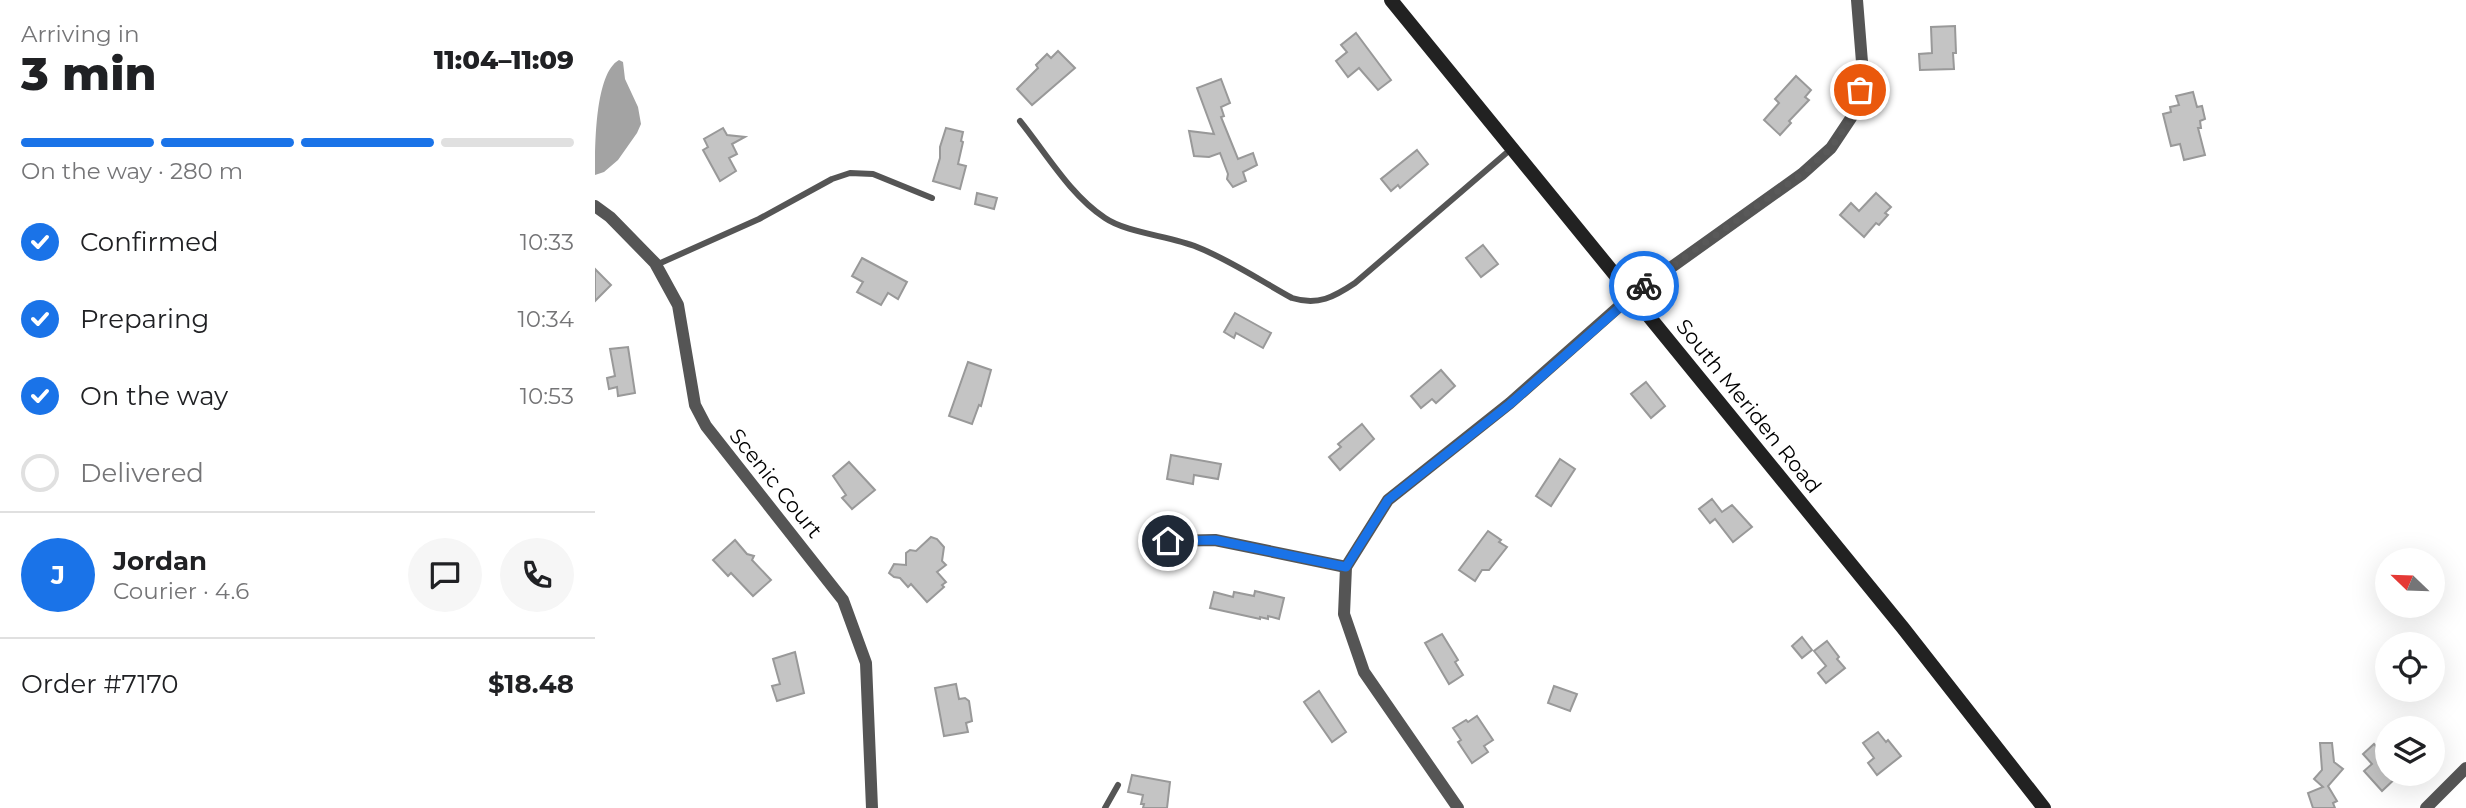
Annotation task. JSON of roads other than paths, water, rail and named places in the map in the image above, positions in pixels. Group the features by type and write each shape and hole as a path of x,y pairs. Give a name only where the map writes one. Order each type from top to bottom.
{"main road":[{"name":"South Meriden Road","path":"1391,0 1895,618 2044,808"}],"street":[{"path":"1458,808 1364,672 1345,614 1346,567 1388,500 1510,404 1631,296 1802,174 1831,148 1851,118 1860,90 1862,62 1857,0"},
{"name":"Scenic Court","path":"595,206 610,217 656,265 678,305 695,405 706,426 843,600 866,663 872,808"},
{"path":"1168,541 1215,540 1346,567"},
{"path":"2426,808 2466,768"}],"lane":[{"path":"1020,121 1072,186 1106,219 1120,226 1199,247 1292,298 1307,303 1330,298 1355,283 1511,149"},
{"path":"656,265 759,219 832,179 850,173 873,174 932,198"},
{"path":"1105,808 1118,785"}]}
